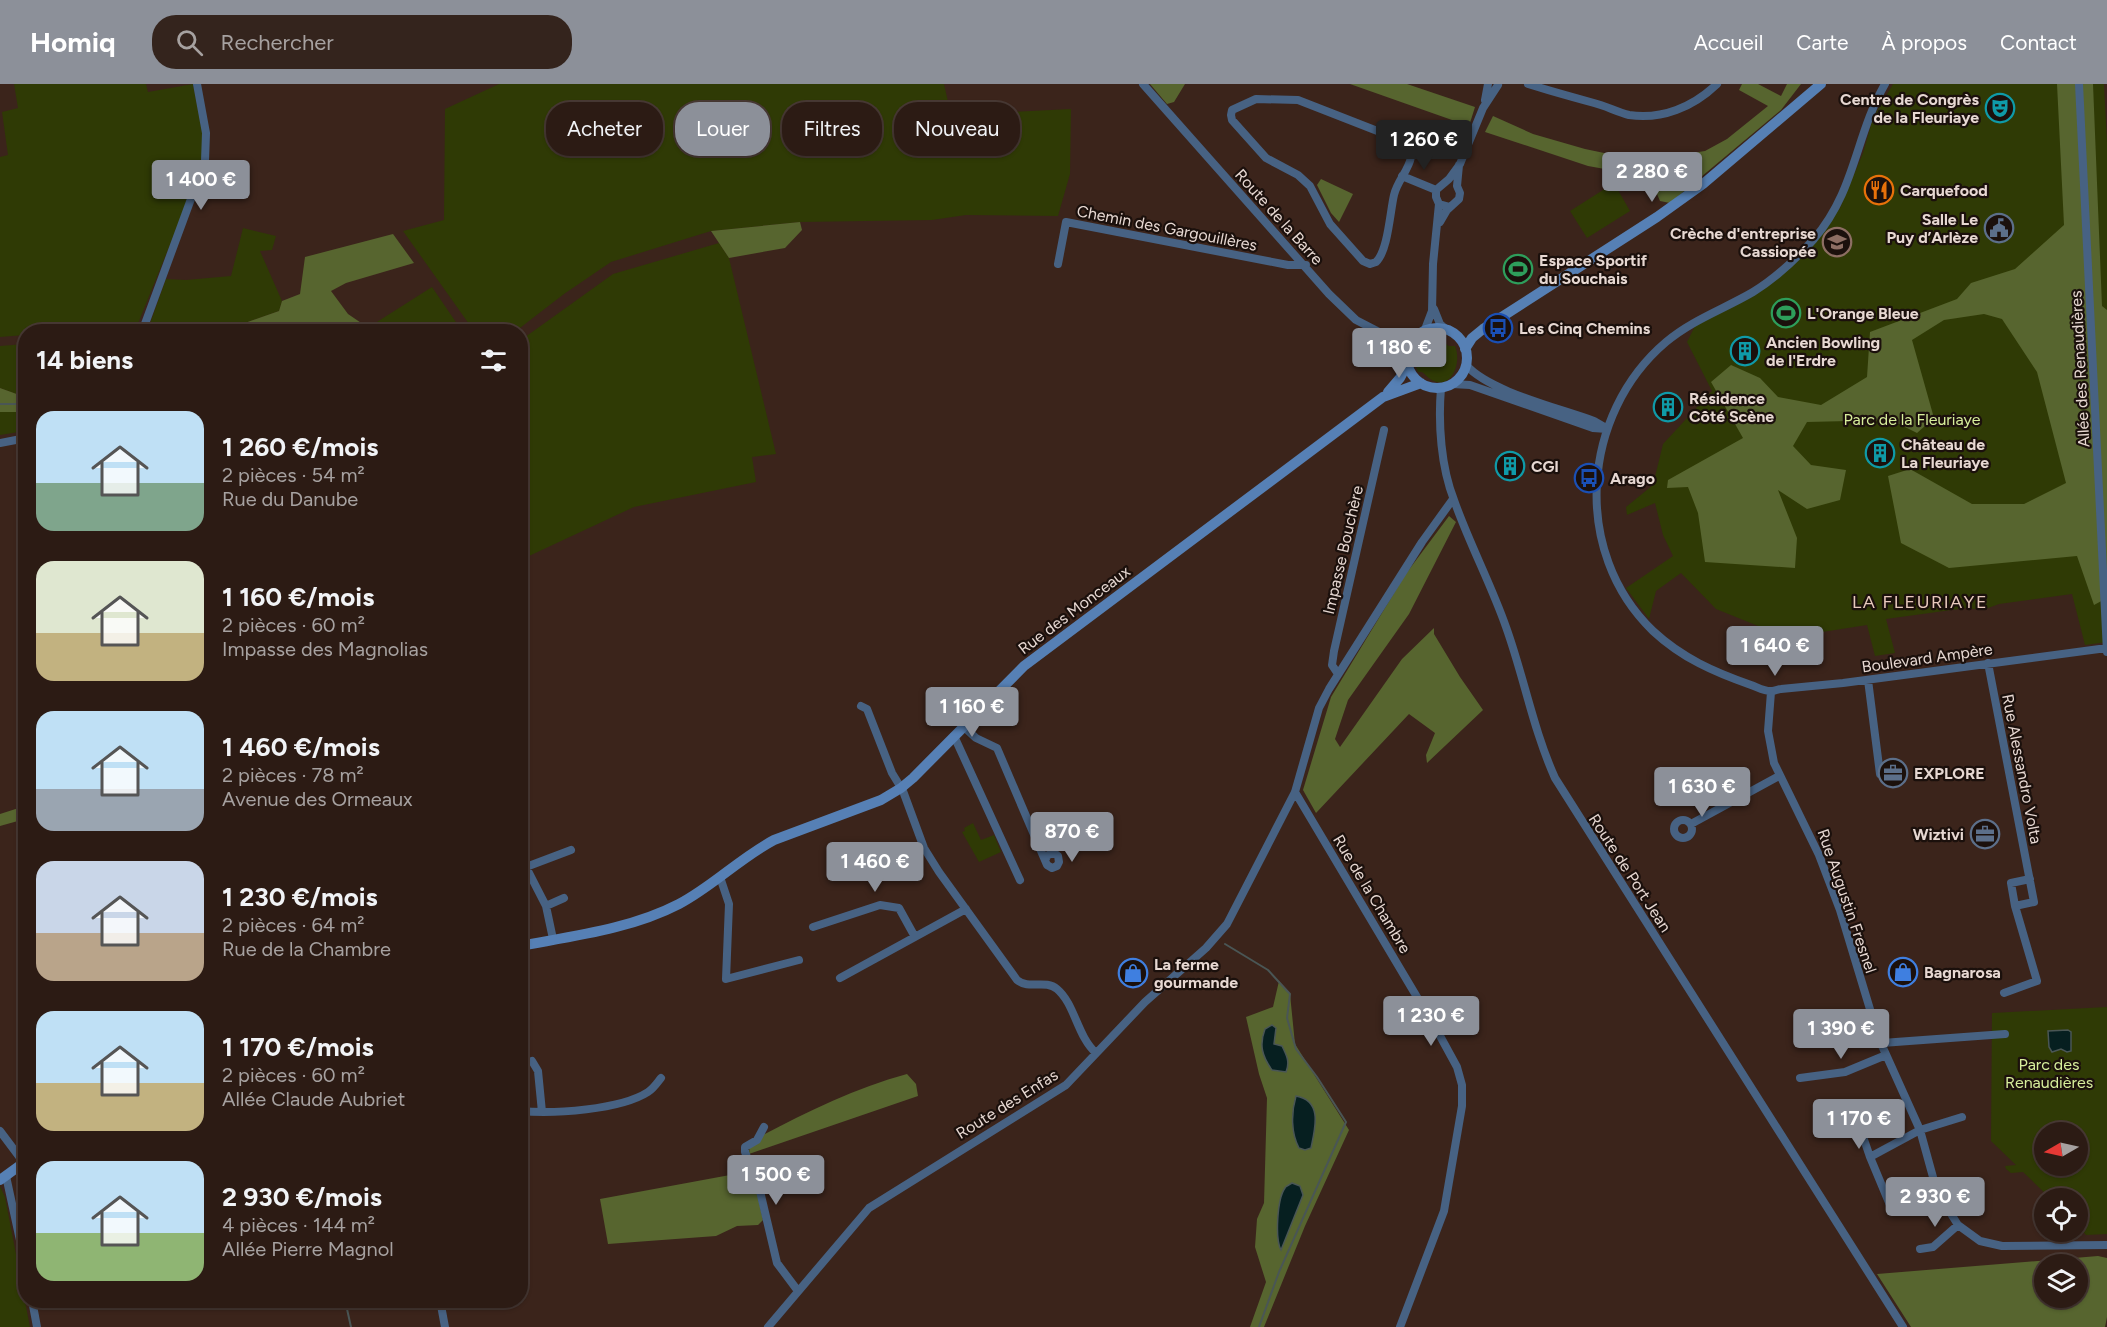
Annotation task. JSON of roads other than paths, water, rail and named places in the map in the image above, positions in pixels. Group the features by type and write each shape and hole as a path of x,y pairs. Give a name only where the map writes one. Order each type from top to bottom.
{"main road":[{"path":"1483,329 1470,335 1436,329 1424,332 1415,339 1410,348 1408,363 1413,375 1421,383 1441,388 1452,384 1460,377 1466,364 1465,349 1472,338 1483,329 1657,217 1703,184 1821,84"},
{"path":"1451,333 1465,349"},
{"name":"Rue des Monceaux","path":"528,944 653,916 681,903 774,840 881,800 901,788 1024,666 1383,396 1400,378 1408,363"},
{"name":"Rue des Monceaux","path":"1383,396 1421,383"},
{"path":"3,1178 18,1167"}],"street":[{"path":"145,324 205,161 206,133 196,84"},
{"name":"Route de la Barre","path":"1143,84 1191,141 1306,265 1329,294 1356,320 1410,348"},
{"path":"1438,226 1450,207 1459,200 1460,193 1457,186 1460,164 1494,84"},
{"path":"1528,84 1575,100 1637,116 1662,114 1680,109 1698,100 1717,84"},
{"name":"Boulevard Ampère","path":"1885,84 1871,114 1842,196 1819,233 1778,274 1751,293 1676,334 1656,351 1625,389 1607,429 1596,475 1597,513 1604,549 1624,594 1637,613 1673,649 1717,674 1771,692 2107,649"},
{"name":"Allée des Renaudières","path":"2079,84 2107,649"},
{"path":"1256,99 1298,100 1324,109 1403,141 1409,146 1412,154 1402,176 1395,189 1381,258 1370,264 1363,261 1330,224 1310,186 1298,175 1266,158 1233,120 1232,110 1256,99"},
{"path":"1424,332 1433,302 1433,264 1439,204 1436,190 1446,182 1460,164"},
{"path":"1402,176 1436,190"},
{"path":"1446,182 1457,186"},
{"path":"1439,204 1450,207"},
{"name":"Chemin des Gargouillères","path":"1058,264 1066,222 1288,266 1306,265"},
{"path":"1433,302 1436,318 1451,333"},
{"path":"1466,364 1475,374 1492,384 1594,421 1607,429"},
{"path":"1452,384 1470,385 1593,428 1607,429"},
{"name":"Route de Port Jean","path":"1441,388 1440,418 1445,468 1453,499 1506,626 1542,748 1555,778 1903,1327"},
{"name":"Impasse Bouchère","path":"1338,674 1332,665 1334,651 1384,430"},
{"path":"0,442 18,439"},
{"path":"1295,792 1319,708 1422,542 1453,499"},
{"name":"Rue Alessandro Volta","path":"1988,663 2034,902 2015,906"},
{"path":"1868,680 1880,774"},
{"name":"Rue Augustin Fresnel","path":"1771,692 1768,731 1779,776 1811,834 1828,878 1881,1043 1920,1130 1936,1188 1958,1225 1980,1241 2002,1246 2107,1245"},
{"path":"861,706 867,709 924,848 1021,983 1050,985 1060,991 1084,1039 1096,1053"},
{"path":"963,726 976,738 997,748 1045,860"},
{"path":"954,736 1020,880"},
{"path":"1691,824 1779,776"},
{"name":"Route des Enfas","path":"768,1327 856,1222 876,1202 1066,1085 1145,1002 1206,948 1227,924 1295,792"},
{"name":"Rue de la Chambre","path":"1295,792 1439,1034 1456,1067 1462,1085 1462,1106 1444,1211 1400,1327"},
{"path":"528,866 572,850"},
{"path":"528,876 546,906 553,939"},
{"path":"720,877 729,904 726,979 799,960"},
{"path":"2004,993 2037,981 2015,906 2011,883 2030,879"},
{"path":"546,906 564,898"},
{"path":"813,927 880,905 899,909 915,937"},
{"path":"840,978 966,909"},
{"path":"1881,1043 2005,1034"},
{"path":"1800,1078 1845,1072 1886,1055"},
{"path":"532,1061 538,1071 542,1112"},
{"path":"528,1111 585,1110 613,1104 646,1094 661,1078"},
{"path":"1870,1157 1920,1130 1962,1117"},
{"path":"1859,1125 1890,1205"},
{"path":"764,1127 757,1140 745,1147 745,1152 759,1187 777,1263 798,1291"},
{"path":"0,1131 18,1153"},
{"path":"3,1178 18,1237"},
{"path":"1920,1250 1933,1247 1958,1225"},
{"path":"33,1308 37,1327"},
{"path":"441,1308 445,1327"}],"water":[{"path":"1272,1025 1276,1028 1274,1044 1282,1046 1287,1056 1286,1072 1272,1070 1264,1055 1263,1035 1265,1029"},
{"path":"2068,1030 2071,1032 2071,1051 2061,1049 2052,1052 2049,1047 2048,1031"},
{"path":"1296,1096 1305,1099 1314,1109 1315,1124 1311,1148 1305,1150 1299,1148 1293,1129 1293,1109"},
{"path":"1292,1183 1300,1186 1303,1195 1281,1250 1278,1237 1279,1210 1282,1193 1285,1187"}],"waterway":[{"path":"0,404 18,404"},
{"path":"1225,944 1268,970 1290,994 1287,1018 1296,1049 1346,1122 1279,1272 1259,1327"},
{"path":"347,1308 351,1327"}],"place":[{"name":"Centre de Congrès de la Fleuriaye","path":"2000,108"},
{"name":"Carquefood","path":"1879,190"},
{"name":"Salle Le Puy d’Arlèze","path":"1999,228"},
{"name":"Crèche d'entreprise Cassiopée","path":"1837,242"},
{"name":"Espace Sportif du Souchais","path":"1518,269"},
{"name":"L'Orange Bleue","path":"1786,313"},
{"name":"Les Cinq Chemins","path":"1498,328"},
{"name":"Ancien Bowling de l'Erdre","path":"1745,351"},
{"name":"Résidence Côté Scène","path":"1668,407"},
{"name":"Château de La Fleuriaye","path":"1880,453"},
{"name":"CGI","path":"1510,466"},
{"name":"Arago","path":"1589,478"},
{"name":"EXPLORE","path":"1893,773"},
{"name":"Wiztivi","path":"1985,834"},
{"name":"Bagnarosa","path":"1903,972"},
{"name":"La ferme gourmande","path":"1133,973"}],"district":[{"name":"LA FLEURIAYE","path":"1920,602"}],"park label":[{"name":"Parc de la Fleuriaye","path":"1912,419"},
{"name":"Parc des Renaudières","path":"2049,1073"}]}
